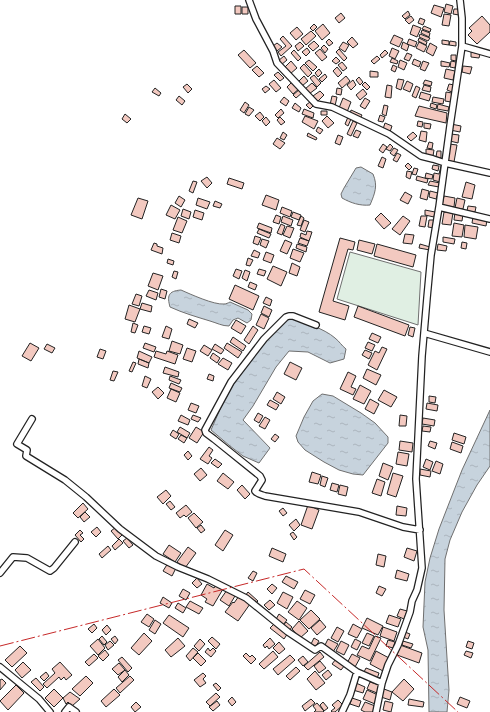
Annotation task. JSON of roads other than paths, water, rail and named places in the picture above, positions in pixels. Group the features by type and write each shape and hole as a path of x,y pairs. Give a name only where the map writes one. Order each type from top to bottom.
{"street":[{"path":"249,0 256,20 278,62 316,104 332,107 389,134 421,156 490,173"},
{"path":"376,712 382,683 410,612 422,568 416,479 424,333 431,256 462,46 462,18 460,0"},
{"path":"462,46 490,54"},
{"path":"439,207 490,219"},
{"path":"316,325 293,316 286,316 264,339 231,382 204,430 262,478 256,493 265,496 359,512 403,527 420,530"},
{"path":"424,333 490,352"},
{"path":"32,419 17,444 27,450 26,456 65,480 133,539 145,546 156,556 246,598 288,632 315,650 321,646 357,672 382,683"},
{"path":"0,573 13,557 27,558 50,571 75,542"},
{"path":"0,667 39,699 50,712"},
{"path":"342,712 350,696 357,672"},
{"path":"64,712 69,707 76,712"}],"water":[{"path":"361,167 373,174 375,178 375,190 370,205 359,205 352,203 342,198 341,194 356,168"},
{"path":"181,290 214,303 226,304 230,302 248,310 252,314 251,320 247,323 238,318 233,320 229,326 224,326 170,307 169,297 171,293"},
{"path":"287,318 325,331 346,349 344,359 330,363 308,352 289,351 276,367 243,420 270,448 259,463 243,456 211,430 233,385 262,344"},
{"path":"322,394 333,396 361,413 375,423 388,437 388,443 363,475 339,470 305,450 298,442 296,436 304,417 313,401"},
{"path":"490,410 490,466 477,485 462,512 450,540 445,559 444,610 449,690 447,712 429,712 428,650 423,627 425,582 430,558 439,529 462,470"}]}
